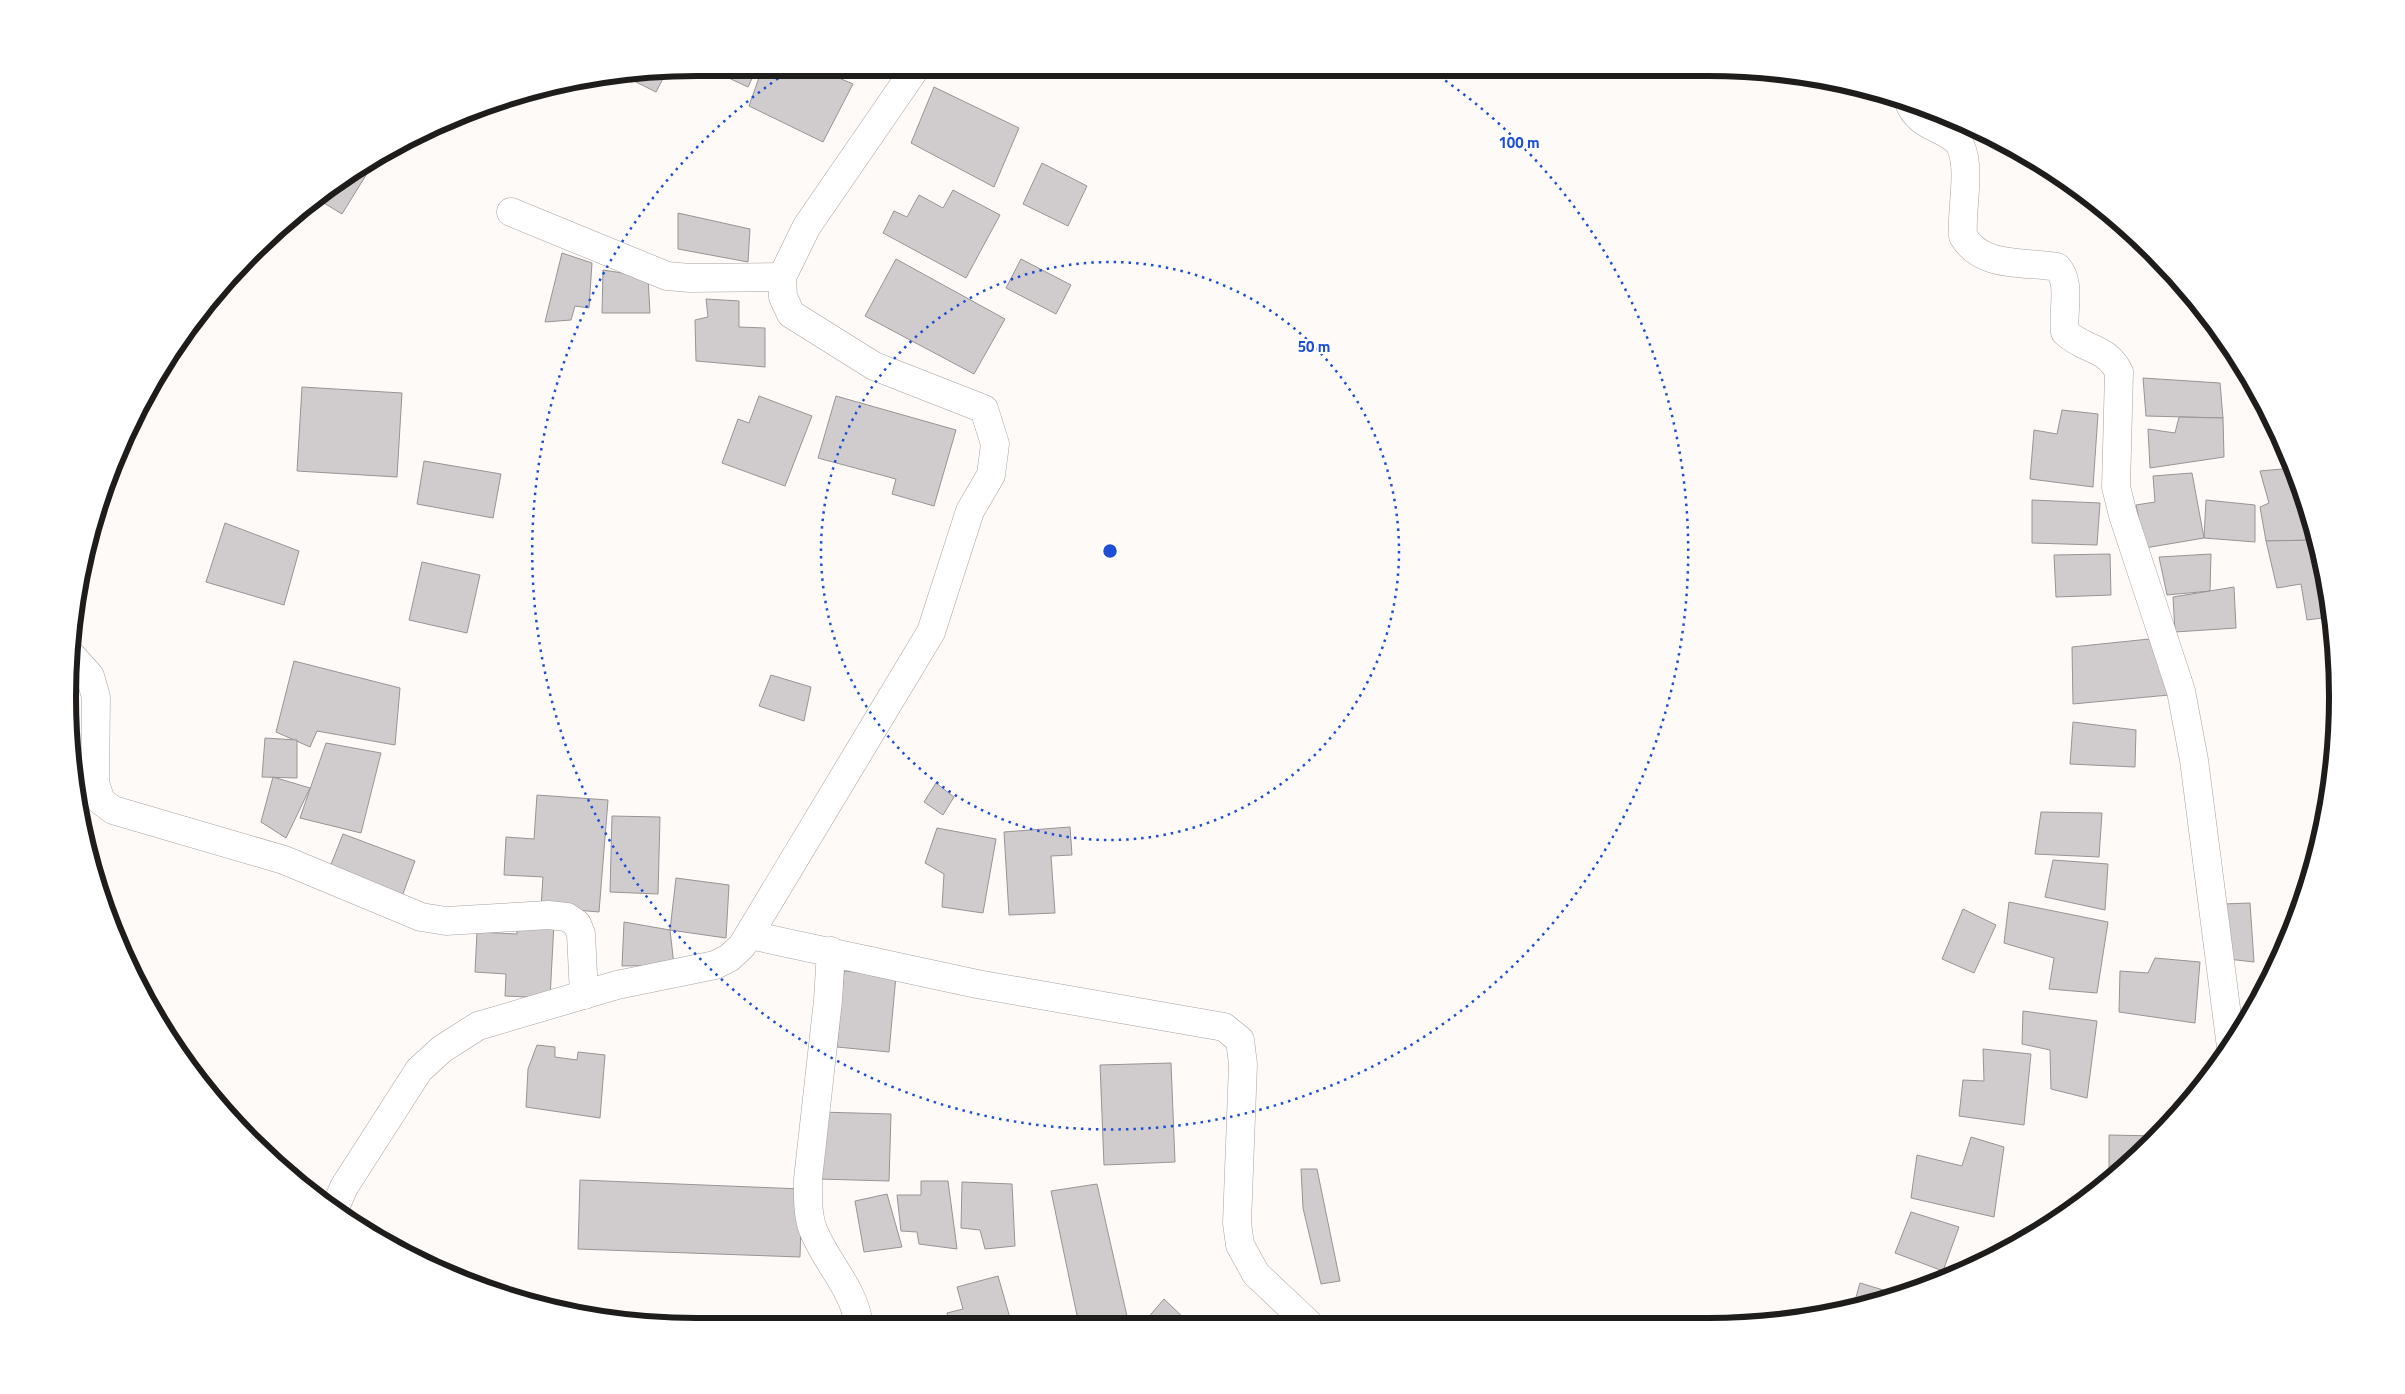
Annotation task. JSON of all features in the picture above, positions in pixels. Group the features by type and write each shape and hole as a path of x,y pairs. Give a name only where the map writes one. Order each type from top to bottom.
{"street":[{"path":"337,1202 344,1187 419,1070 442,1049 478,1026 617,985 715,965 729,958 742,946 931,632 970,511 991,475 995,444 984,409 874,366 791,314 783,297 782,277 807,226 910,76"},
{"path":"1915,112 1917,116 1938,131 1954,138 1960,146 1965,167 1963,229 1968,244 1999,261 2057,267 2063,273 2065,283 2065,332 2072,339 2103,352 2114,362 2119,372 2116,487 2123,515 2183,700 2194,760 2229,1034"},
{"path":"510,212 668,276 690,278 782,277"},
{"path":"78,662 90,676 96,697 95,783 100,801 113,810 284,860 421,917 446,921 548,915 567,917 577,924 581,934 584,995"},
{"path":"750,935 977,984 1224,1027 1240,1040 1243,1064 1237,1223 1240,1245 1256,1274 1303,1318"},
{"path":"831,951 828,1000 808,1179 809,1207 813,1230 823,1251 847,1287 856,1307 858,1318"}],"building":[{"path":"724,76 753,76 748,87"},
{"path":"760,76 834,76 853,84 823,142 749,106"},
{"path":"664,78 656,92 633,80"},
{"path":"934,87 1019,128 994,187 911,143"},
{"path":"1042,163 1087,186 1068,226 1023,204"},
{"path":"369,170 342,214 323,202"},
{"path":"953,190 1000,215 966,278 883,233 894,211 907,217 919,195 943,208"},
{"path":"678,213 750,229 748,262 678,249"},
{"path":"562,253 592,263 589,308 575,306 571,320 545,322"},
{"path":"896,259 1005,319 974,374 865,316"},
{"path":"1021,259 1071,285 1056,314 1006,288"},
{"path":"603,270 648,277 650,313 602,313"},
{"path":"706,299 739,301 739,327 765,328 765,367 696,361 695,320 708,317"},
{"path":"2143,378 2220,383 2223,418 2146,416"},
{"path":"302,387 402,393 397,477 297,471"},
{"path":"759,396 812,416 785,486 722,463 738,419 749,423"},
{"path":"836,396 956,430 934,506 892,494 896,479 818,458"},
{"path":"2062,410 2098,414 2093,487 2030,479 2034,430 2057,434"},
{"path":"2179,417 2223,418 2224,457 2150,468 2148,429 2175,433"},
{"path":"424,461 501,474 493,518 417,504"},
{"path":"2285,469 2296,497 2309,540 2266,541 2260,507 2269,503 2260,471"},
{"path":"2192,473 2204,538 2145,548 2136,505 2155,502 2153,476"},
{"path":"2032,500 2100,503 2097,545 2032,543"},
{"path":"2206,500 2255,505 2255,542 2204,538"},
{"path":"225,523 299,551 284,605 206,582"},
{"path":"2309,540 2323,618 2307,620 2301,584 2277,588 2266,541"},
{"path":"2110,554 2111,595 2056,597 2054,555"},
{"path":"2211,554 2210,591 2167,595 2159,557"},
{"path":"422,562 480,575 467,633 409,620"},
{"path":"2234,587 2236,628 2175,632 2173,597"},
{"path":"2159,638 2169,695 2073,704 2072,647"},
{"path":"294,661 400,688 395,745 317,731 310,747 276,732"},
{"path":"771,675 811,687 804,721 759,706"},
{"path":"2073,722 2136,730 2135,767 2070,764"},
{"path":"265,738 297,740 297,778 262,777"},
{"path":"326,743 381,753 361,833 300,818"},
{"path":"273,777 310,788 286,838 261,822"},
{"path":"936,783 954,797 943,815 924,802"},
{"path":"537,795 608,800 599,912 541,907 543,877 504,875 506,837 534,839"},
{"path":"2041,812 2102,813 2099,857 2035,854"},
{"path":"612,816 660,817 658,894 610,892"},
{"path":"1070,827 1072,855 1051,856 1055,913 1009,915 1004,832"},
{"path":"937,828 996,839 983,913 942,907 944,874 925,863"},
{"path":"343,834 415,861 401,899 328,872"},
{"path":"2053,860 2108,864 2105,910 2045,897"},
{"path":"676,878 729,885 726,938 670,930"},
{"path":"2009,902 2108,922 2097,993 2049,989 2054,958 2004,943"},
{"path":"2250,903 2254,962 2219,958 2223,904"},
{"path":"1963,909 1996,925 1974,973 1942,959"},
{"path":"517,921 554,923 550,998 505,996 506,974 475,972 477,932 517,934"},
{"path":"624,922 670,930 674,965 622,966"},
{"path":"2155,958 2200,962 2195,1023 2119,1012 2120,971 2148,973"},
{"path":"844,971 896,976 889,1052 837,1047"},
{"path":"2023,1011 2097,1021 2087,1098 2051,1089 2050,1050 2022,1044"},
{"path":"537,1045 555,1047 555,1057 577,1060 578,1052 605,1055 600,1118 526,1107 528,1069"},
{"path":"1983,1049 2031,1054 2024,1125 1959,1116 1963,1080 1984,1081"},
{"path":"1171,1063 1175,1162 1104,1165 1100,1065"},
{"path":"820,1112 891,1114 889,1181 818,1179"},
{"path":"2109,1135 2147,1136 2117,1164 2109,1170"},
{"path":"1971,1137 2004,1147 1994,1217 1911,1198 1917,1155 1962,1166"},
{"path":"1301,1169 1317,1169 1340,1281 1321,1284 1303,1208"},
{"path":"580,1180 802,1189 800,1257 578,1249"},
{"path":"921,1181 948,1181 957,1249 919,1244 917,1232 901,1231 897,1195 921,1195"},
{"path":"962,1182 1012,1184 1015,1246 985,1249 980,1230 961,1228"},
{"path":"1097,1184 1127,1318 1078,1318 1051,1191"},
{"path":"887,1194 902,1247 864,1252 855,1201"},
{"path":"1911,1212 1959,1227 1943,1271 1895,1253"},
{"path":"998,1276 1010,1318 948,1318 947,1313 963,1309 957,1287"},
{"path":"1860,1283 1888,1291 1869,1297 1855,1300"},
{"path":"1164,1299 1184,1318 1148,1318"}]}
